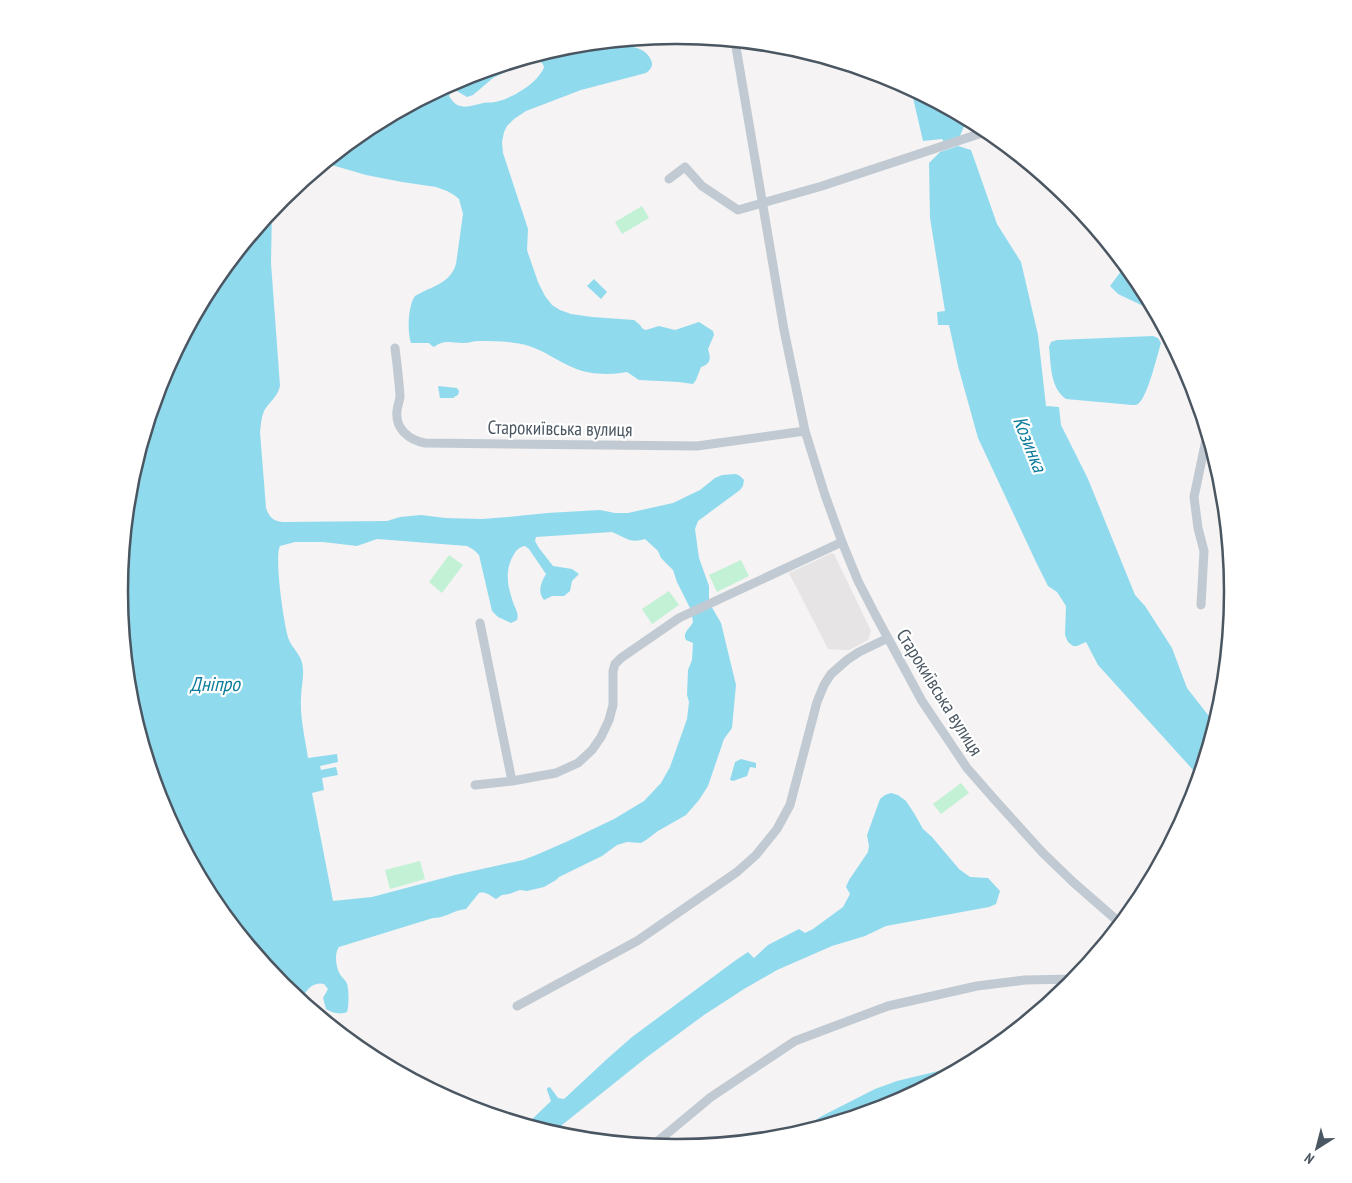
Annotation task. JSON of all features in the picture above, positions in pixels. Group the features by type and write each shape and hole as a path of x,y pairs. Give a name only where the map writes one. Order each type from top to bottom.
{"street":[{"name":"Старокиївська вулиця","path":"736,47 784,330 805,431 825,495 858,581 922,701 967,768 1043,853 1115,919"},
{"path":"669,179 685,167 702,186 738,210 822,186 977,134"},
{"name":"Старокиївська вулиця","path":"395,348 400,399 397,423 408,437 416,442 697,446 805,431"},
{"path":"1201,605 1204,550 1198,528 1194,496 1204,447"},
{"path":"475,785 541,777 556,773 573,765 589,754 604,731 613,701 612,675 615,664 628,653 679,618 842,542"},
{"path":"480,623 512,781"},
{"path":"518,1006 637,941 750,861 774,834 790,804 817,702 824,684 831,674 847,660 888,638"},
{"path":"661,1139 711,1097 795,1041 888,1006 977,986 1025,980 1064,978"}],"shaded area":[{"path":"832,553 871,631 868,640 849,650 828,649 789,573"}],"green space":[{"path":"642,206 649,218 622,234 615,222"},
{"path":"449,555 463,565 442,593 429,582"},
{"path":"741,560 749,576 717,592 709,575"},
{"path":"669,591 679,605 652,624 642,609"},
{"path":"961,783 969,793 941,814 933,804"},
{"path":"420,861 425,879 390,889 385,870"}],"water":[{"path":"626,46 641,49 647,54 652,64 646,73 581,90 526,111 507,126 502,142 503,153 528,229 527,250 538,282 552,305 571,314 634,320 646,330 659,326 675,330 699,322 713,331 714,335 708,349 710,355 707,364 701,367 693,384 639,380 627,372 607,374 587,372 568,366 535,348 517,343 491,341 448,342 434,347 429,343 411,343 409,319 415,296 440,284 453,271 456,264 463,214 459,199 447,191 436,187 366,175 333,165 372,136 402,117 450,92 449,96 453,101 464,107 495,102 519,92 532,83 544,67 537,61 605,48"},
{"path":"515,68 493,78 473,95 467,97 455,90"},
{"path":"913,98 964,126 960,136 944,142 942,139 923,141"},
{"name":"Козинка","path":"958,146 971,150 997,224 1021,262 1038,335 1046,406 1059,407 1061,425 1088,479 1135,595 1145,606 1172,648 1187,688 1209,716 1194,771 1098,665 1086,642 1073,646 1068,642 1065,635 1066,606 1057,592 1048,586 978,438 949,325 938,325 937,312 945,311 930,218 929,163 940,152"},
{"name":"Дніпро","path":"272,222 271,263 280,386 277,394 264,411 260,432 266,508 270,516 275,520 284,522 387,521 400,517 421,515 482,519 600,510 628,513 673,503 700,490 722,475 736,474 744,480 740,490 698,521 695,529 699,558 709,586 710,604 721,623 736,685 732,728 724,739 708,786 699,800 686,815 641,843 627,842 617,845 602,856 559,877 544,887 527,891 520,890 502,895 496,899 486,893 479,893 466,909 339,947 336,957 340,974 348,990 347,1012 336,1013 326,1009 323,998 328,989 324,984 316,984 305,994 264,953 241,925 221,896 185,834 157,768 147,733 133,663 129,627 129,556 133,520 147,450 157,415 185,349 202,318 241,258","holes":["612,532 635,541 645,539 658,551 661,558 673,570 691,610 693,622 685,635 686,640 693,643 692,660 688,670 687,695 689,702 687,719 670,767 661,783 644,801 614,819 523,860 455,875 372,897 333,901 312,793 324,790 322,778 338,775 336,767 321,770 320,766 338,762 337,754 308,758 301,713 303,667 300,657 289,640 285,621 278,564 280,546 295,542 323,542 357,546 377,539 467,546 479,555 492,611 498,617 511,623 517,620 518,616 510,592 508,574 510,562 518,549 525,546 529,549 546,574 540,590 544,600 552,596 564,596 570,591 572,581 579,574 572,569 553,566 539,548 535,541 536,537"]},
{"path":"1121,272 1142,305 1118,294 1110,286"},
{"path":"594,279 607,292 601,299 587,286"},
{"path":"1153,336 1158,338 1161,343 1149,384 1138,404 1066,399 1057,389 1051,368 1049,347 1051,342 1057,340"},
{"path":"438,386 457,388 459,391 458,395 454,398 440,398"},
{"path":"741,759 756,763 756,768 750,767 747,776 733,781 730,780 735,762"},
{"path":"891,793 898,795 906,801 923,829 959,869 970,877 988,878 1000,891 996,904 989,907 886,926 865,936 832,946 777,970 704,1015 647,1057 560,1127 531,1120 551,1101 547,1088 550,1087 558,1098 564,1099 632,1037 736,960 748,952 754,958 768,945 799,929 805,933 843,907 850,894 846,887 868,852 867,835 880,799"},
{"path":"943,1070 886,1098 813,1122 875,1089 897,1081"}]}
